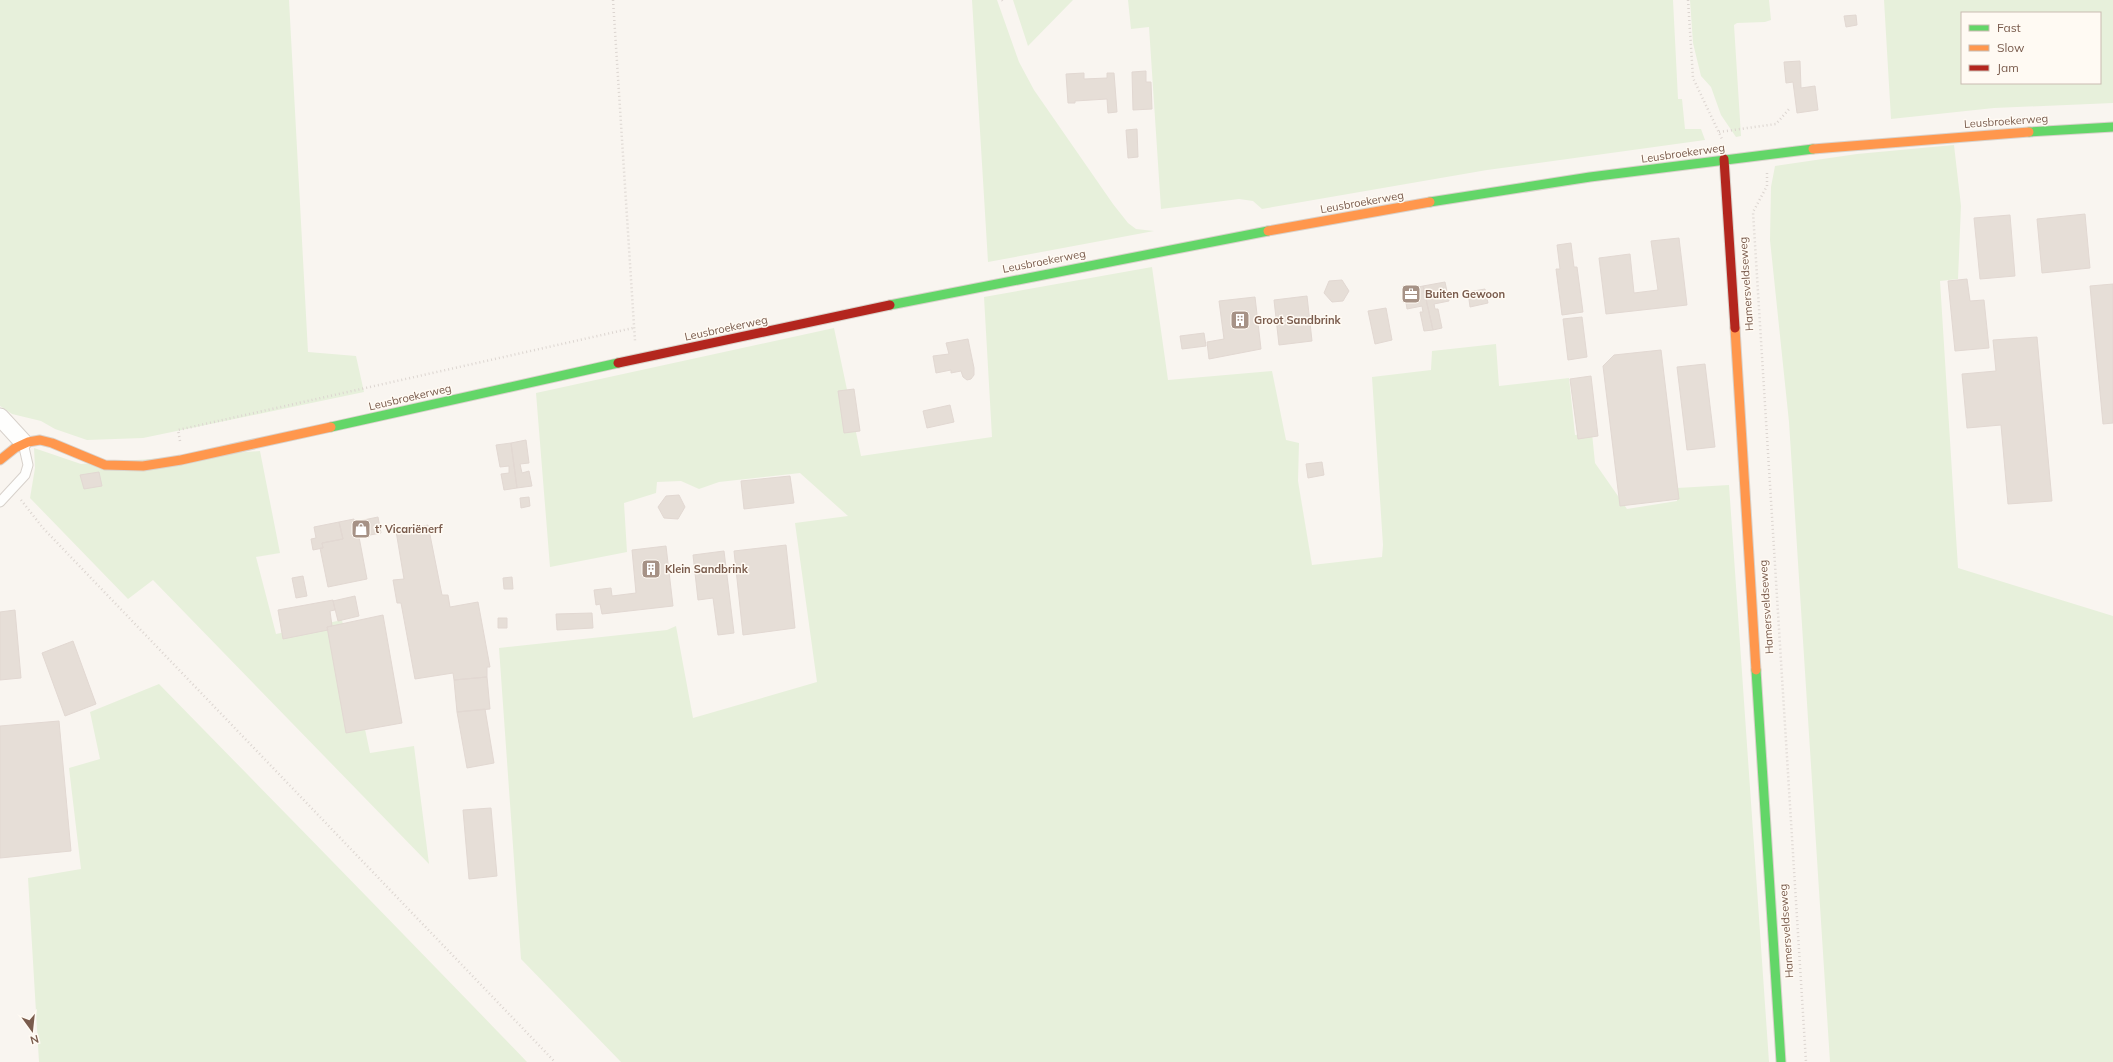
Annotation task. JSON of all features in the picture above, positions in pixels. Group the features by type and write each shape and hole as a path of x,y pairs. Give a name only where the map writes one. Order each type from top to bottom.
{"street":[{"name":"Leusbroekerweg","path":"23,442 32,439 43,440 87,459 105,464 119,466 145,466 182,460 989,284 1274,230 1422,204 1574,180 1765,154 1959,136 2113,127"},
{"name":"Hamersveldseweg","path":"1724,159 1781,1062"},
{"path":"0,417 23,442 0,460"}],"lane":[{"path":"0,502 25,475 28,466 23,442"}],"path":[{"path":"182,460 178,430 633,328 613,0"},
{"path":"1688,0 1693,78 1722,138"},
{"path":"1719,132 1776,124 1789,109"},
{"name":"Hamersveldseweg","path":"1765,154 1766,186 1753,212 1806,1062"},
{"path":"12,490 43,528 555,1062"}],"green space":[{"path":"0,0 289,0 308,352 356,356 364,392 143,438 87,440 55,429 41,421 12,414 0,406"},
{"path":"972,0 997,0 1019,62 1034,90 1113,204 1128,223 1136,229 1154,231 988,262"},
{"path":"1013,0 1073,0 1028,46"},
{"path":"1128,0 1673,0 1678,99 1682,99 1685,129 1701,129 1705,140 1487,170 1262,209 1253,201 1239,199 1161,209 1149,27 1131,29"},
{"path":"1690,0 1769,0 1771,20 1765,22 1737,23 1734,25 1741,136 1736,137 1721,115 1711,87 1701,76 1693,43"},
{"path":"1884,0 2113,0 2113,103 1994,108 1891,119"},
{"path":"1954,145 1961,206 1958,279 1940,281 1958,568 2113,616 2113,1062 1830,1062 1789,422 1770,240 1771,187 1775,166 1857,154"},
{"path":"1152,267 1168,380 1272,371 1286,440 1299,443 1298,481 1312,565 1382,557 1383,545 1372,377 1431,370 1432,351 1496,344 1499,386 1569,378 1575,435 1592,433 1595,463 1627,509 1677,501 1677,488 1729,485 1769,1062 621,1062 521,959 499,648 667,630 676,626 693,718 817,682 795,523 848,516 800,473 719,482 699,489 681,481 657,482 656,493 624,503 627,552 550,567 536,393 834,328 861,456 992,437 984,297"},
{"path":"34,448 81,464 260,451 280,553 256,557 276,634 342,620 370,753 414,746 429,864 153,580 128,599 30,498 35,468"},
{"path":"159,684 527,1062 39,1062 28,878 81,869 69,768 100,759 90,712"}],"building":[{"path":"1856,15 1857,25 1846,27 1844,16"},
{"path":"1800,61 1801,88 1815,86 1818,110 1797,113 1793,82 1786,83 1784,62"},
{"path":"1146,71 1146,82 1151,82 1152,109 1133,110 1132,72"},
{"path":"1084,73 1084,79 1107,78 1107,73 1114,73 1117,112 1108,113 1107,99 1075,101 1075,103 1068,103 1066,74"},
{"path":"1137,129 1138,157 1128,158 1126,130"},
{"path":"2085,214 2090,268 2042,273 2037,219"},
{"path":"2010,215 2015,276 1980,279 1974,218"},
{"path":"1679,238 1687,305 1606,314 1599,258 1630,254 1634,293 1658,290 1651,241"},
{"path":"1571,243 1574,267 1577,267 1583,312 1562,315 1556,269 1560,269 1557,245"},
{"path":"1967,279 1970,301 1984,300 1989,348 1955,351 1948,281"},
{"path":"1342,280 1349,291 1343,301 1332,302 1324,293 1329,281"},
{"path":"1445,282 1449,301 1434,304 1435,309 1438,309 1442,328 1433,330 1423,286"},
{"path":"2113,284 2113,423 2103,424 2090,286"},
{"path":"1423,286 1433,330 1424,331 1420,312 1423,312 1422,306 1407,309 1404,290"},
{"path":"1485,289 1488,303 1470,307 1468,292"},
{"path":"1307,296 1312,341 1279,345 1274,300"},
{"name":"Groot Sandbrink","path":"1255,297 1261,349 1209,359 1207,342 1224,339 1219,301"},
{"path":"1386,308 1392,340 1375,344 1368,311"},
{"path":"1582,317 1587,357 1568,360 1563,319"},
{"path":"1204,333 1206,346 1182,349 1180,336"},
{"path":"2037,337 2052,501 2008,504 2001,425 1967,428 1962,374 1996,371 1993,340"},
{"path":"968,339 974,368 974,375 971,379 967,380 963,377 961,371 951,373 951,370 936,373 933,356 949,354 946,343"},
{"path":"1661,350 1679,499 1620,506 1603,366 1614,355"},
{"path":"1705,364 1715,447 1687,450 1677,367"},
{"path":"1591,376 1598,436 1578,439 1570,379"},
{"path":"854,389 860,431 844,433 838,391"},
{"path":"950,405 954,422 927,428 923,411"},
{"path":"526,440 529,463 520,464 522,473 529,471 532,486 517,488 511,443"},
{"path":"511,443 517,488 504,490 501,474 509,473 509,466 500,467 496,445"},
{"path":"1322,462 1324,475 1308,478 1306,464"},
{"path":"99,472 102,486 84,489 80,475"},
{"path":"790,476 794,503 744,509 741,481"},
{"path":"679,495 685,507 678,519 664,518 658,507 666,496"},
{"path":"529,497 530,506 521,508 520,498"},
{"path":"378,517 381,533 359,537 367,579 328,587 320,548 323,548 322,543 343,539 339,522 354,519 354,522"},
{"path":"339,522 343,539 322,543 323,548 313,550 311,539 316,538 314,527"},
{"path":"428,525 442,595 448,595 450,607 478,602 490,667 487,667 487,677 454,680 453,673 415,679 401,603 397,603 393,580 404,579 396,531"},
{"path":"786,545 795,628 743,635 734,551"},
{"name":"Klein Sandbrink","path":"666,546 673,606 602,614 600,604 596,605 594,590 611,588 612,596 636,593 632,550"},
{"path":"724,551 734,633 718,635 713,598 698,600 693,555"},
{"path":"303,576 307,596 296,598 292,578"},
{"path":"512,577 513,589 504,589 503,578"},
{"path":"355,596 359,616 338,621 333,601"},
{"path":"333,600 335,610 330,611 332,626 327,627 328,630 283,639 278,610"},
{"path":"15,610 21,678 0,680 0,612"},
{"path":"592,613 593,628 557,630 556,614"},
{"path":"383,615 402,723 346,733 327,627"},
{"path":"498,618 507,618 507,628 498,628"},
{"path":"73,641 96,704 65,716 42,653"},
{"path":"487,677 490,709 457,712 454,680"},
{"path":"485,709 494,763 467,768 457,712"},
{"path":"59,721 71,851 0,858 0,726"},
{"path":"491,808 497,876 469,879 463,810"}],"traffic: fast":[{"path":"2029,132 2113,127"},
{"path":"1430,202 1590,177 1813,149"},
{"path":"890,305 1268,231"},
{"path":"331,427 618,363"},
{"path":"1756,670 1781,1062"}],"traffic: slow":[{"path":"1813,149 2029,132"},
{"path":"1268,231 1430,202"},
{"path":"1735,328 1756,670"},
{"path":"0,460 15,448 28,442 40,440 52,443 105,465 143,466 181,460 331,427"}],"traffic: jam":[{"path":"1724,159 1735,328"},
{"path":"618,363 890,305"}],"place":[{"name":"Buiten Gewoon","path":"1411,294"},
{"name":"Groot Sandbrink","path":"1240,320"},
{"name":"t’ Vicariënerf","path":"361,529"},
{"name":"Klein Sandbrink","path":"651,569"}]}
